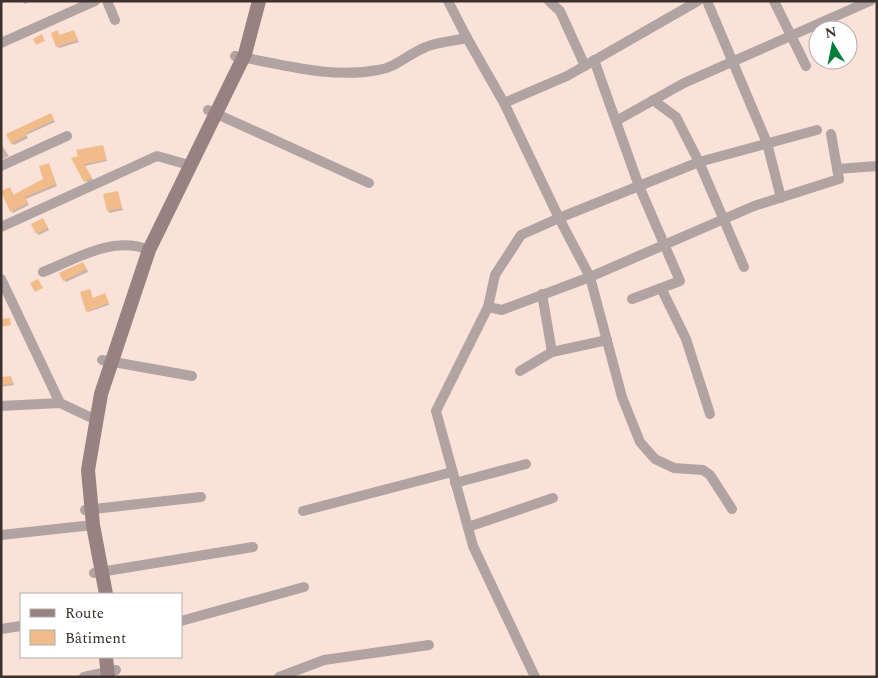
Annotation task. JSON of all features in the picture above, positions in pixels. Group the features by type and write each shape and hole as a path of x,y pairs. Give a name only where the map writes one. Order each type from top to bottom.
{"main road":[{"path":"239,56 250,1"},
{"path":"98,593 98,572 88,510 88,470 92,418 100,394 106,361 145,248 239,56 259,1"},
{"path":"98,572 106,593"},
{"path":"107,658 113,670"}],"street":[{"path":"1,43 95,1"},
{"path":"107,1 115,20"},
{"path":"448,1 504,102 559,218 590,277 622,397 640,442 654,459 674,468 703,470 710,475 732,509"},
{"path":"549,1 560,11 590,63 616,121 639,186 680,281 632,299"},
{"path":"504,102 567,76 698,1"},
{"path":"707,1 767,143 781,198"},
{"path":"774,1 806,66"},
{"path":"616,121 684,83 870,1"},
{"path":"239,56 328,73 378,70 398,64 427,46 467,38"},
{"path":"653,100 676,117 699,162 744,267"},
{"path":"212,112 369,183"},
{"path":"535,677 473,546 436,411 488,308 495,275 521,235 699,162 817,130"},
{"path":"488,308 502,310 590,277 724,220 781,198 839,179 831,134"},
{"path":"1,166 67,136"},
{"path":"1,227 157,156 186,164"},
{"path":"837,169 877,166"},
{"path":"43,272 108,246 145,248"},
{"path":"1,279 60,403"},
{"path":"661,288 686,339 710,414"},
{"path":"542,294 552,352"},
{"path":"520,371 552,352 607,340"},
{"path":"106,361 192,376"},
{"path":"1,406 60,403 92,418"},
{"path":"455,484 526,464"},
{"path":"303,511 452,472"},
{"path":"88,510 200,497"},
{"path":"468,527 553,498"},
{"path":"1,535 90,526"},
{"path":"98,572 253,547"},
{"path":"182,621 304,587"},
{"path":"1,629 20,626"},
{"path":"279,677 324,660 428,645"},
{"path":"84,677 113,670"}],"building":[{"path":"58,30 59,35 74,30 78,40 56,47 51,33"},
{"path":"42,34 45,41 36,45 33,39"},
{"path":"51,113 54,120 26,133 27,135 11,144 6,134"},
{"path":"103,145 106,160 84,164 92,178 84,182 71,158 78,156 76,150"},
{"path":"49,163 56,184 25,197 28,203 10,212 1,191 10,187 13,195 43,179 39,166"},
{"path":"118,191 122,208 107,211 103,194"},
{"path":"43,218 48,228 36,234 31,224"},
{"path":"83,262 87,269 63,281 59,273"},
{"path":"38,279 43,288 35,292 30,283"},
{"path":"90,289 93,298 105,293 109,303 86,312 80,292"},
{"path":"10,318 11,325 1,327 1,319"},
{"path":"11,376 12,384 1,385 1,377"}]}
